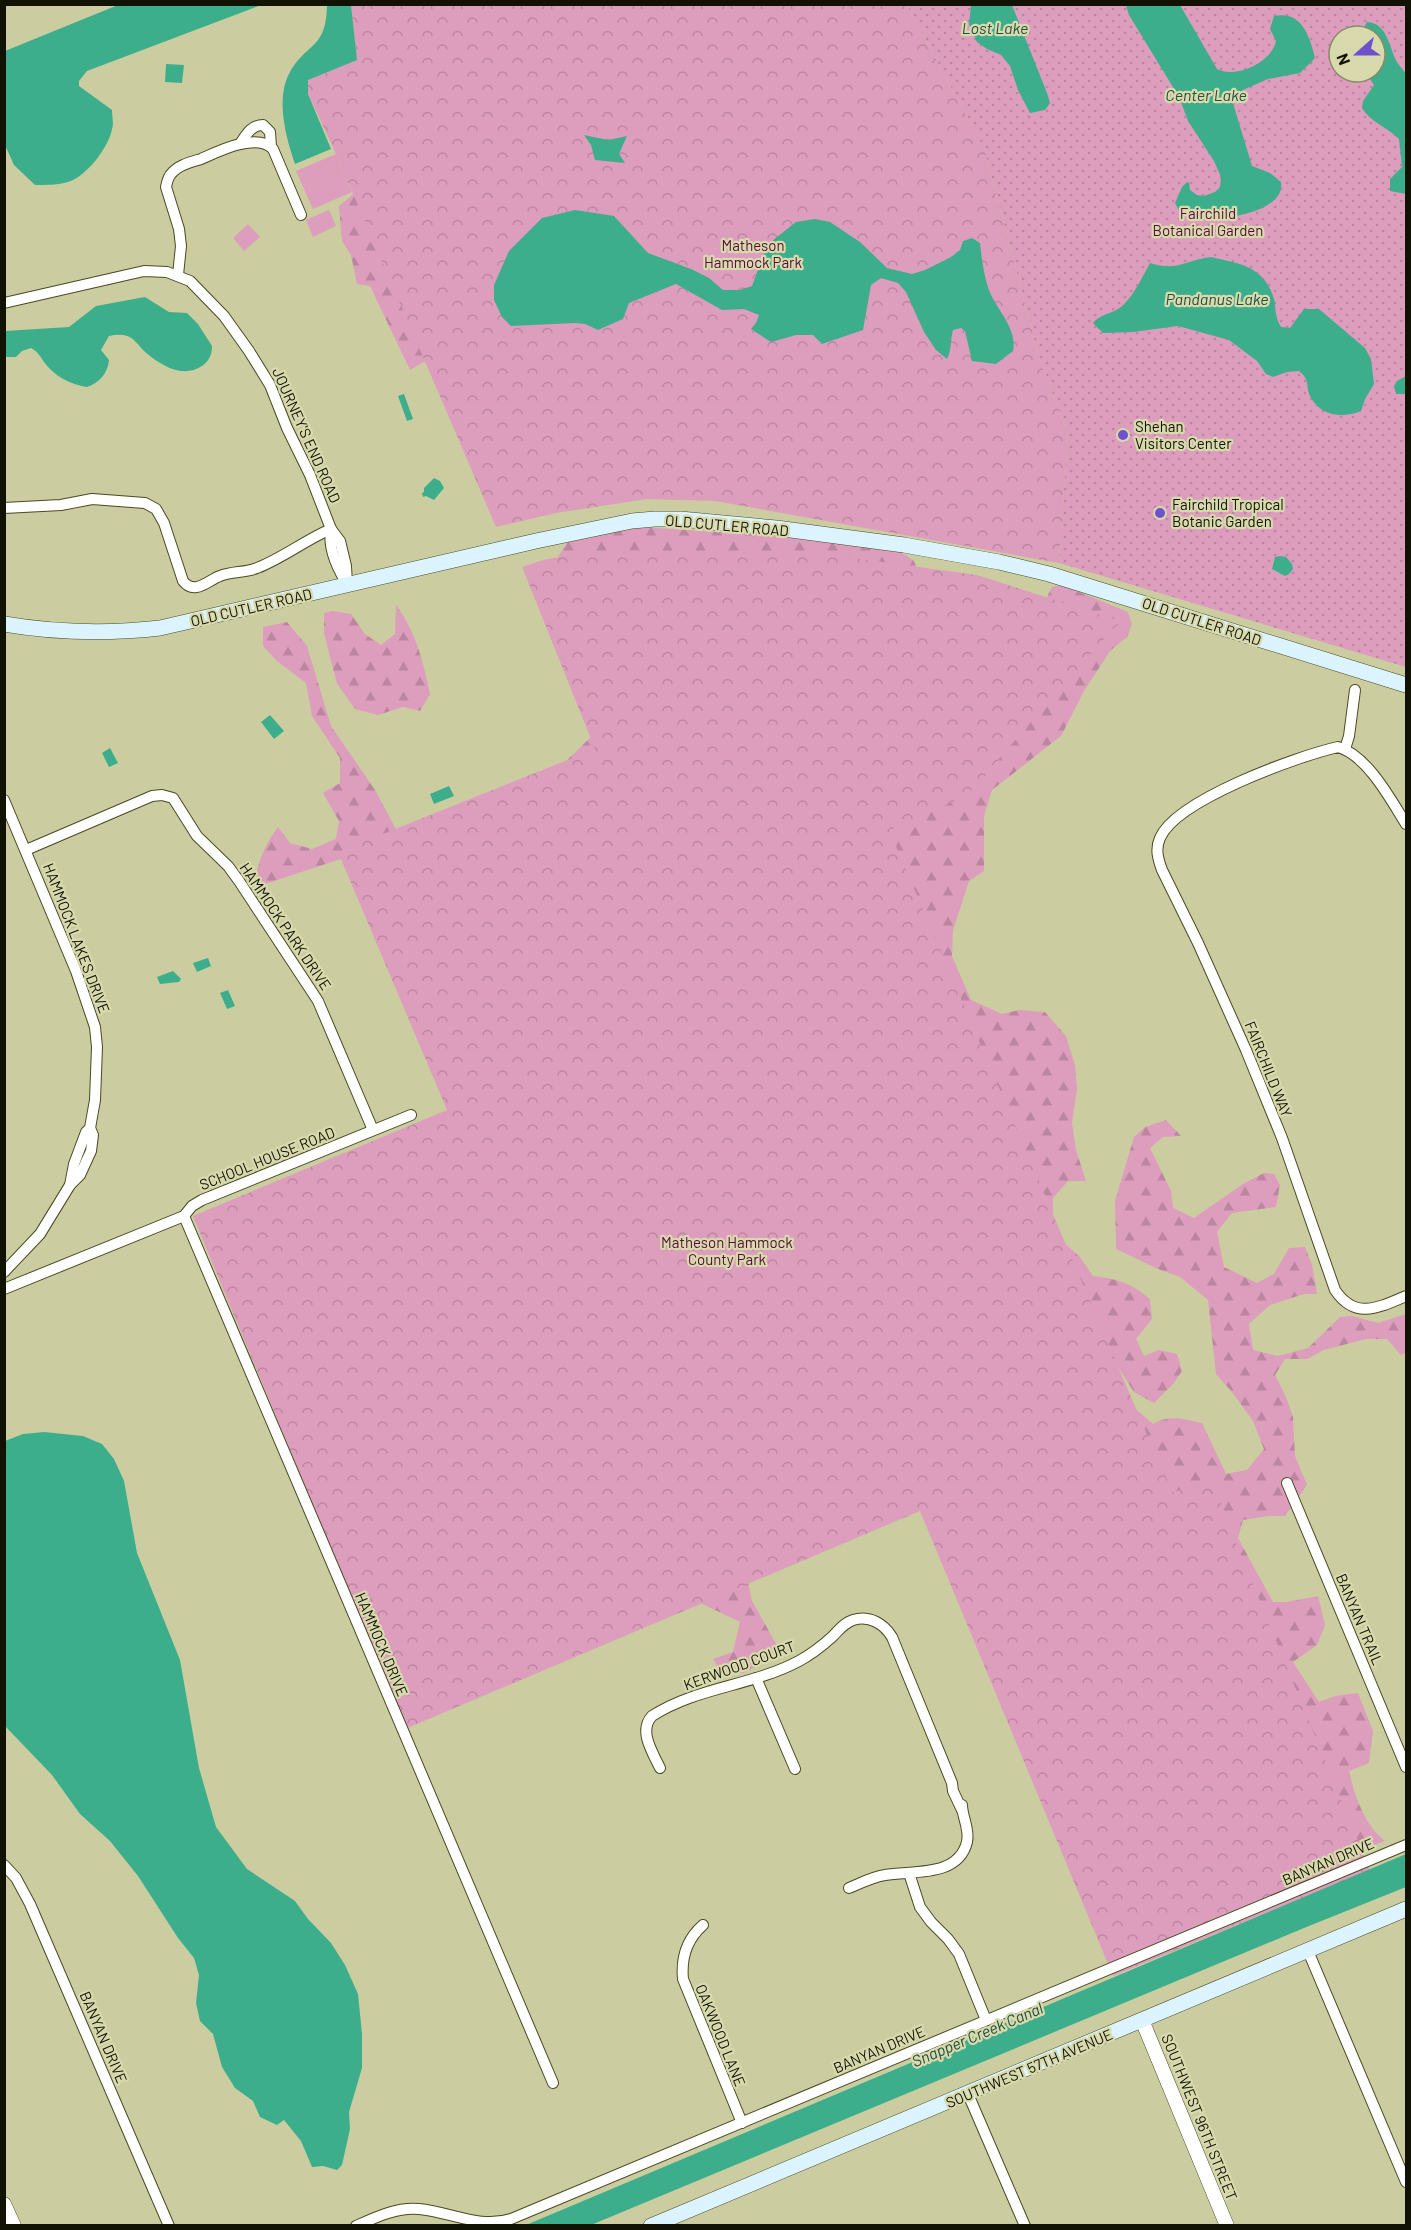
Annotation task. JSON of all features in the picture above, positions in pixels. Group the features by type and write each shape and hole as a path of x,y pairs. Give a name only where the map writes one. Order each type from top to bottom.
{"main road":[{"name":"OLD CUTLER ROAD","path":"4,624 45,631 82,633 121,633 160,628 632,521 680,519 904,545 999,562 1071,581 1407,685"},
{"name":"SOUTHWEST 57TH AVENUE","path":"651,2226 1407,1909"}],"street":[{"path":"240,144 251,128 256,125 263,124 270,132 271,147 301,215"},
{"path":"178,275 180,229 166,191 168,178 180,167 240,144 262,143 271,147"},
{"name":"JOURNEY'S END ROAD","path":"4,303 144,271 178,275 197,287 224,316 267,378 287,428 317,491 331,529 340,540 346,566 347,584"},
{"path":"4,508 61,505 87,500 145,503 156,509 160,515 170,537 183,581 194,587 205,585 223,574 255,569 331,529"},
{"path":"1355,690 1345,749 1373,774 1407,824"},
{"name":"FAIRCHILD WAY","path":"1345,749 1338,747 1304,758 1224,790 1177,818 1162,834 1157,851 1162,870 1246,1050 1293,1167 1332,1285 1351,1307 1370,1309 1407,1296"},
{"name":"HAMMOCK PARK DRIVE","path":"26,850 153,796 168,795 173,798 197,836 228,866 239,881 314,993 374,1130"},
{"name":"HAMMOCK LAKES DRIVE","path":"4,800 76,971 93,1020 97,1047 97,1076 90,1128 86,1132 74,1164 70,1185 40,1234 4,1272"},
{"name":"SCHOOL HOUSE ROAD","path":"4,1289 184,1216 192,1206 202,1200 411,1115"},
{"name":"HAMMOCK DRIVE","path":"184,1216 553,2083"},
{"name":"BANYAN TRAIL","path":"1287,1483 1407,1767"},
{"name":"KERWOOD COURT","path":"660,1768 646,1735 648,1721 656,1714 698,1695 756,1678 800,1660 819,1647 845,1623 857,1619 869,1619 883,1626 892,1637 951,1783 963,1806 967,1828 967,1841 957,1857 941,1869 909,1873"},
{"path":"756,1678 795,1769"},
{"name":"BANYAN DRIVE","path":"356,2226 382,2214 414,2209 477,2222 506,2221 1407,1845"},
{"name":"BANYAN DRIVE","path":"4,1865 16,1878 30,1904 169,2226"},
{"path":"849,1888 885,1875 909,1873 920,1907 959,1954 986,2020"},
{"name":"OAKWOOD LANE","path":"703,1925 688,1943 683,1963 683,1979 742,2123"},
{"path":"1308,1951 1407,2182"},
{"name":"SOUTHWEST 96TH STREET","path":"1142,2020 1227,2226"},
{"path":"968,2094 1025,2226"},
{"path":"4,2204 14,2226"}],"green space":[{"path":"351,5 429,359 410,370 370,286 357,284 351,255 342,241 339,206 357,191 308,80 357,60"},
{"name":"Matheson Hammock Park","path":"351,5 907,5 984,148 1040,360 1068,434 1059,563 715,501 647,499 556,513 496,527 308,94 308,80 357,60"},
{"name":"Fairchild Botanical Garden","path":"907,5 1406,5 1406,667 1059,563 1068,434 1040,360 984,148"},
{"path":"336,154 352,192 313,209 296,171"},
{"path":"329,210 336,226 313,237 306,220"},
{"path":"248,224 260,237 244,251 233,238"},
{"path":"640,527 785,536 901,552 914,561 921,580 1043,605 1052,587 1062,585 1128,612 1132,624 1127,637 1110,651 1084,691 1061,736 992,790 984,816 984,871 969,881 953,930 952,956 971,1000 1002,1014 1019,1010 1045,1012 1066,1036 1075,1065 1077,1089 1072,1123 1076,1150 1086,1181 1068,1181 1053,1198 1053,1233 1080,1257 1093,1276 1124,1283 1150,1299 1152,1319 1136,1339 1144,1356 1159,1350 1177,1354 1182,1371 1174,1383 1154,1403 1134,1392 1106,1348 1125,1400 1153,1424 1171,1418 1202,1423 1226,1474 1247,1470 1264,1449 1253,1421 1216,1374 1208,1300 1180,1277 1116,1249 1115,1201 1134,1137 1145,1127 1166,1120 1181,1136 1163,1137 1150,1148 1171,1191 1173,1208 1194,1218 1243,1184 1264,1173 1274,1174 1280,1185 1276,1207 1232,1213 1217,1232 1224,1267 1257,1283 1274,1274 1289,1248 1305,1247 1312,1265 1317,1294 1304,1294 1270,1305 1249,1324 1253,1350 1278,1356 1308,1348 1340,1317 1352,1316 1378,1323 1406,1314 1406,1353 1401,1355 1387,1339 1366,1339 1324,1350 1307,1359 1285,1359 1275,1375 1293,1417 1295,1456 1307,1485 1285,1516 1243,1520 1238,1538 1273,1602 1287,1602 1318,1596 1325,1625 1317,1645 1293,1662 1319,1702 1335,1696 1358,1693 1373,1731 1369,1763 1349,1771 1361,1809 1371,1827 1385,1841 1333,1860 1044,1603 347,857 262,885 256,876 264,850 278,827 290,843 312,849 336,839 339,821 323,793 340,783 340,758 312,716 306,683 277,661 263,646 263,627 287,622 307,646 331,726 375,790 398,833 552,775 594,734 551,568 568,541"},
{"name":"Matheson Hammock County Park","path":"610,550 839,556 977,575 1120,621 966,796 889,830 1172,1493 1212,1478 1238,1548 1370,1870 1113,1976 920,1511 405,1729 193,1216 447,1110 338,852 595,749 522,567 547,559"},
{"path":"396,605 414,636 430,694 420,711 403,707 378,715 355,709 337,684 324,633 324,613 333,611 351,614 365,634 381,645 395,634"},
{"path":"741,1550 752,1601 779,1649 770,1659 743,1673 722,1673 713,1659 733,1652 740,1622 690,1598"}],"water":[{"path":"118,5 261,5 87,71 79,81 79,86 112,110 113,127 110,136 96,160 75,179 60,184 35,185 14,165 5,145 5,51"},
{"path":"327,5 351,5 357,60 308,80 308,94 331,149 295,164 283,118 283,94 290,72 320,38 326,20"},
{"name":"Lost Lake","path":"971,5 1012,5 1047,93 1050,103 1045,110 1030,113 1018,90 1010,66 1001,55 977,42 969,24"},
{"name":"Center Lake","path":"1126,5 1180,5 1217,69 1225,72 1252,67 1268,56 1276,41 1270,29 1274,16 1292,17 1303,27 1315,58 1300,73 1268,79 1243,90 1232,100 1252,166 1270,173 1281,182 1280,191 1269,204 1261,209 1223,218 1204,212 1187,215 1179,210 1175,203 1182,187 1187,182 1190,190 1197,195 1204,196 1215,192 1220,187 1221,177 1214,161 1188,121 1179,97 1129,15"},
{"path":"1387,37 1397,62 1406,74 1406,194 1390,191 1390,179 1402,167 1399,139 1369,117 1362,108 1363,101 1374,85 1387,84"},
{"path":"166,64 184,65 182,83 165,82"},
{"path":"584,135 608,140 627,136 619,154 625,163 595,160 591,145"},
{"path":"575,210 614,216 648,253 691,269 709,278 723,290 740,290 752,286 767,245 796,222 815,219 830,222 860,242 887,268 912,274 951,257 960,250 963,241 972,238 980,243 987,283 1013,336 1013,351 996,364 972,361 965,331 961,328 953,330 947,359 936,350 924,332 906,292 898,283 881,278 871,285 863,330 822,344 813,335 796,335 771,342 751,329 759,315 744,309 722,310 676,284 629,303 623,319 598,330 585,324 575,323 511,326 502,317 494,300 494,285 509,251 542,218"},
{"name":"Pandanus Lake","path":"1211,257 1250,268 1258,273 1270,288 1281,327 1290,328 1304,309 1319,309 1365,348 1371,359 1374,384 1361,411 1346,415 1326,412 1314,403 1306,380 1299,371 1273,377 1266,374 1257,361 1229,340 1178,326 1103,333 1093,323 1126,303 1150,263 1174,266"},
{"path":"145,297 169,312 187,313 198,324 212,346 210,358 202,366 187,371 172,369 150,356 134,340 125,335 109,336 101,350 109,360 107,369 99,380 87,387 58,376 31,348 22,351 16,357 5,357 5,331 69,327 96,306"},
{"path":"1406,376 1406,394 1396,394 1394,386 1397,381"},
{"path":"404,394 413,419 407,421 398,396"},
{"path":"434,478 440,481 444,488 434,500 423,497 422,493"},
{"path":"1275,557 1286,557 1293,569 1285,576 1272,569"},
{"path":"270,715 284,731 274,739 261,722"},
{"path":"110,748 118,763 109,767 102,753"},
{"path":"449,786 454,796 434,804 430,794"},
{"path":"208,958 211,966 197,972 193,963"},
{"path":"173,971 181,979 179,982 160,984 157,977"},
{"path":"228,990 235,1006 227,1009 220,993"},
{"path":"44,1432 83,1436 102,1444 114,1459 124,1481 137,1553 180,1660 199,1768 216,1827 247,1869 295,1901 308,1919 331,1943 345,1965 358,1994 362,2034 362,2068 349,2112 350,2129 342,2165 337,2170 323,2166 312,2167 301,2141 284,2120 277,2125 260,2117 253,2101 235,2088 222,2067 213,2034 200,2021 196,2003 199,1975 194,1958 178,1938 138,1876 110,1841 80,1814 52,1775 5,1726 5,1441 23,1434"},
{"path":"1406,1854 1406,1887 591,2225 526,2225"}],"place":[{"name":"Shehan Visitors Center","path":"1123,435"},
{"name":"Fairchild Tropical Botanic Garden","path":"1160,513"}],"water label":[{"name":"Snapper Creek Canal","path":"977,2034"}]}
